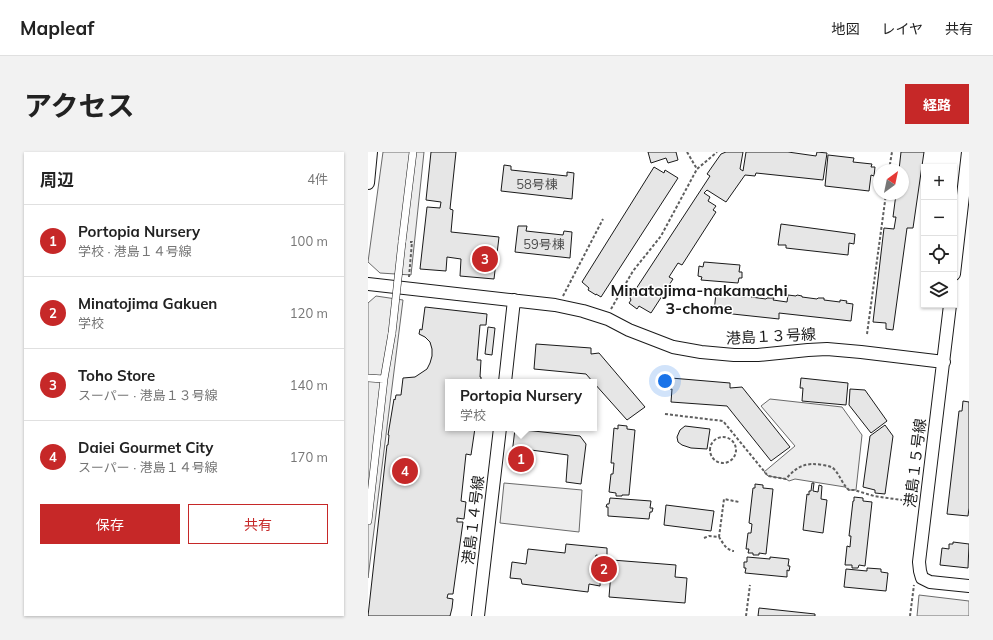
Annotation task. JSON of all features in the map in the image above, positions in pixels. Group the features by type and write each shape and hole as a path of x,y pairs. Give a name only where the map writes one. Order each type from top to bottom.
{"street":[{"path":"368,183 371,152"},
{"path":"368,521 413,152"},
{"path":"954,272 968,152"},
{"name":"港島１３号線","path":"368,284 555,305 583,311 608,319 629,330 673,346 701,352 734,355 758,355 827,349 944,362"},
{"path":"505,379 514,300"},
{"name":"港島１５号線","path":"950,308 919,562 922,578 930,582 969,586"},
{"path":"368,378 384,380"},
{"name":"港島１４号線","path":"478,616 500,431"}],"path":[{"path":"686,152 698,169"},
{"path":"611,310 633,271 661,236 698,169 717,152"},
{"path":"890,164 892,152"},
{"path":"867,334 885,200"},
{"path":"562,298 603,219"},
{"path":"665,414 723,421 768,476 786,479 793,471 803,465 814,464 830,467 835,470 845,487 849,490 874,496 926,503"},
{"path":"721,436 726,437 736,446 735,455 733,459 726,463 717,462 709,452 710,444 713,440 721,436"},
{"path":"734,551 730,551 719,537 724,499 739,502"},
{"path":"704,538 709,536 719,537"},
{"path":"910,616 914,580"},
{"path":"746,616 750,585"}],"shaded area":[{"path":"383,152 424,152 411,275 380,273 368,262"},
{"path":"376,296 403,300 368,578 368,303"},
{"path":"770,399 842,407 862,435 856,490 849,490 845,487 795,479 789,481 786,479 768,476 764,472 795,446 761,406"},
{"path":"504,483 582,490 579,532 500,523"},
{"path":"919,595 969,601 969,616 917,616"}],"building":[{"path":"431,152 456,152 450,209 453,210 451,232 499,237 494,279 460,276 461,259 447,257 446,271 420,269 427,207 440,208 441,202 426,200"},
{"path":"648,152 676,152 678,160 668,163 666,158 651,163"},
{"path":"726,152 743,152 740,169 743,171 746,152 788,152 816,156 817,152 827,153 823,180 756,173 755,176 745,175 726,202 707,190 704,193 710,197 708,201 716,206 713,210 716,212 682,265 678,263 669,277 673,279 651,313 639,306 637,309 629,303 631,300 630,298 710,176 707,174 721,154"},
{"path":"901,152 924,152 922,164 921,164 913,228 907,228 893,330 886,329 886,323 873,322 884,228 894,229 896,217 893,217 895,200 909,200 909,164 900,164"},
{"path":"828,155 854,158 853,162 872,164 871,167 873,167 873,176 871,175 869,191 825,186"},
{"path":"504,165 511,166 511,170 567,176 567,172 574,173 572,199 501,191"},
{"path":"654,167 664,173 665,170 678,178 601,297 596,295 588,290 589,288 582,282"},
{"path":"781,224 855,234 854,244 849,243 848,255 786,248 786,245 778,245"},
{"path":"518,226 527,226 526,231 563,235 564,231 572,232 570,258 515,252"},
{"path":"704,262 740,265 739,272 742,272 742,278 739,278 738,283 701,280 702,277 698,276 699,266 703,267"},
{"path":"716,293 729,293 729,295 745,297 745,295 766,299 774,298 773,300 787,302 788,295 797,295 817,299 824,298 824,300 840,302 840,300 847,301 846,303 853,304 851,321 779,313 779,319 714,312"},
{"path":"425,307 487,314 486,325 480,325 477,360 481,360 481,379 445,379 445,431 475,431 471,455 466,454 461,501 466,502 464,519 457,518 457,522 463,522 453,594 448,594 447,598 453,599 452,608 450,616 368,616 388,435 394,399 395,400 396,395 401,395 403,378 415,377 427,369 430,363 432,349 430,342 419,334 420,329 422,330"},
{"path":"488,327 495,328 492,355 485,354"},
{"path":"536,344 591,348 591,354 599,353 645,407 627,420 597,386 597,379 590,379 586,374 534,369"},
{"path":"671,378 730,383 730,388 742,387 790,447 771,461 727,406 671,402"},
{"path":"801,378 848,383 846,405 802,401 803,388 800,388"},
{"path":"850,389 865,390 887,421 871,433 849,405"},
{"path":"963,401 969,402 968,516 947,514 959,411 962,411"},
{"path":"618,425 627,426 627,429 635,430 629,495 622,496 616,496 616,493 609,492 614,463 611,463 614,428 618,429"},
{"path":"885,425 893,436 885,494 875,493 875,490 863,487 870,436"},
{"path":"685,426 710,429 707,449 691,448 678,442 677,437 680,430"},
{"path":"515,431 534,431 580,436 586,444 581,484 566,482 568,455 531,450 529,465 511,462"},
{"path":"812,483 814,483 813,491 818,492 819,485 822,486 821,499 827,500 823,533 803,530 807,494 809,495 809,491 811,491"},
{"path":"755,484 763,485 763,488 773,489 766,554 759,553 759,555 748,553 749,549 746,549 748,533 751,533 752,524 749,523 753,488 755,488"},
{"path":"854,497 863,498 863,501 872,502 865,566 859,565 858,568 852,568 852,565 845,565 847,546 850,547 851,536 849,536"},
{"path":"610,498 651,501 650,508 653,508 652,512 650,512 649,519 608,516 608,507 606,507 607,504 609,504"},
{"path":"666,505 714,511 711,531 664,525"},
{"path":"953,542 969,544 968,568 940,565 942,548 949,549 949,544 953,544"},
{"path":"566,544 607,548 607,557 596,555 594,569 601,569 600,586 589,584 588,592 522,584 521,579 510,578 512,562 526,564 528,549 565,553"},
{"path":"747,557 789,559 788,566 790,566 789,571 787,570 787,577 745,573 746,568 744,568 744,562 747,562"},
{"path":"612,560 676,565 675,577 687,578 685,603 609,597"},
{"path":"867,568 881,569 881,572 888,573 886,591 844,587 846,569 867,571"},
{"path":"759,608 815,614 815,616 758,616"}],"place":[{"name":"Toho Store","path":"485,259"},
{"name":"Portopia Nursery","path":"521,459"},
{"name":"Daiei Gourmet City","path":"405,471"},
{"name":"Minatojima Gakuen","path":"604,569"}],"district":[{"name":"Minatojima-nakamachi 3-chome","path":"699,299"}]}
